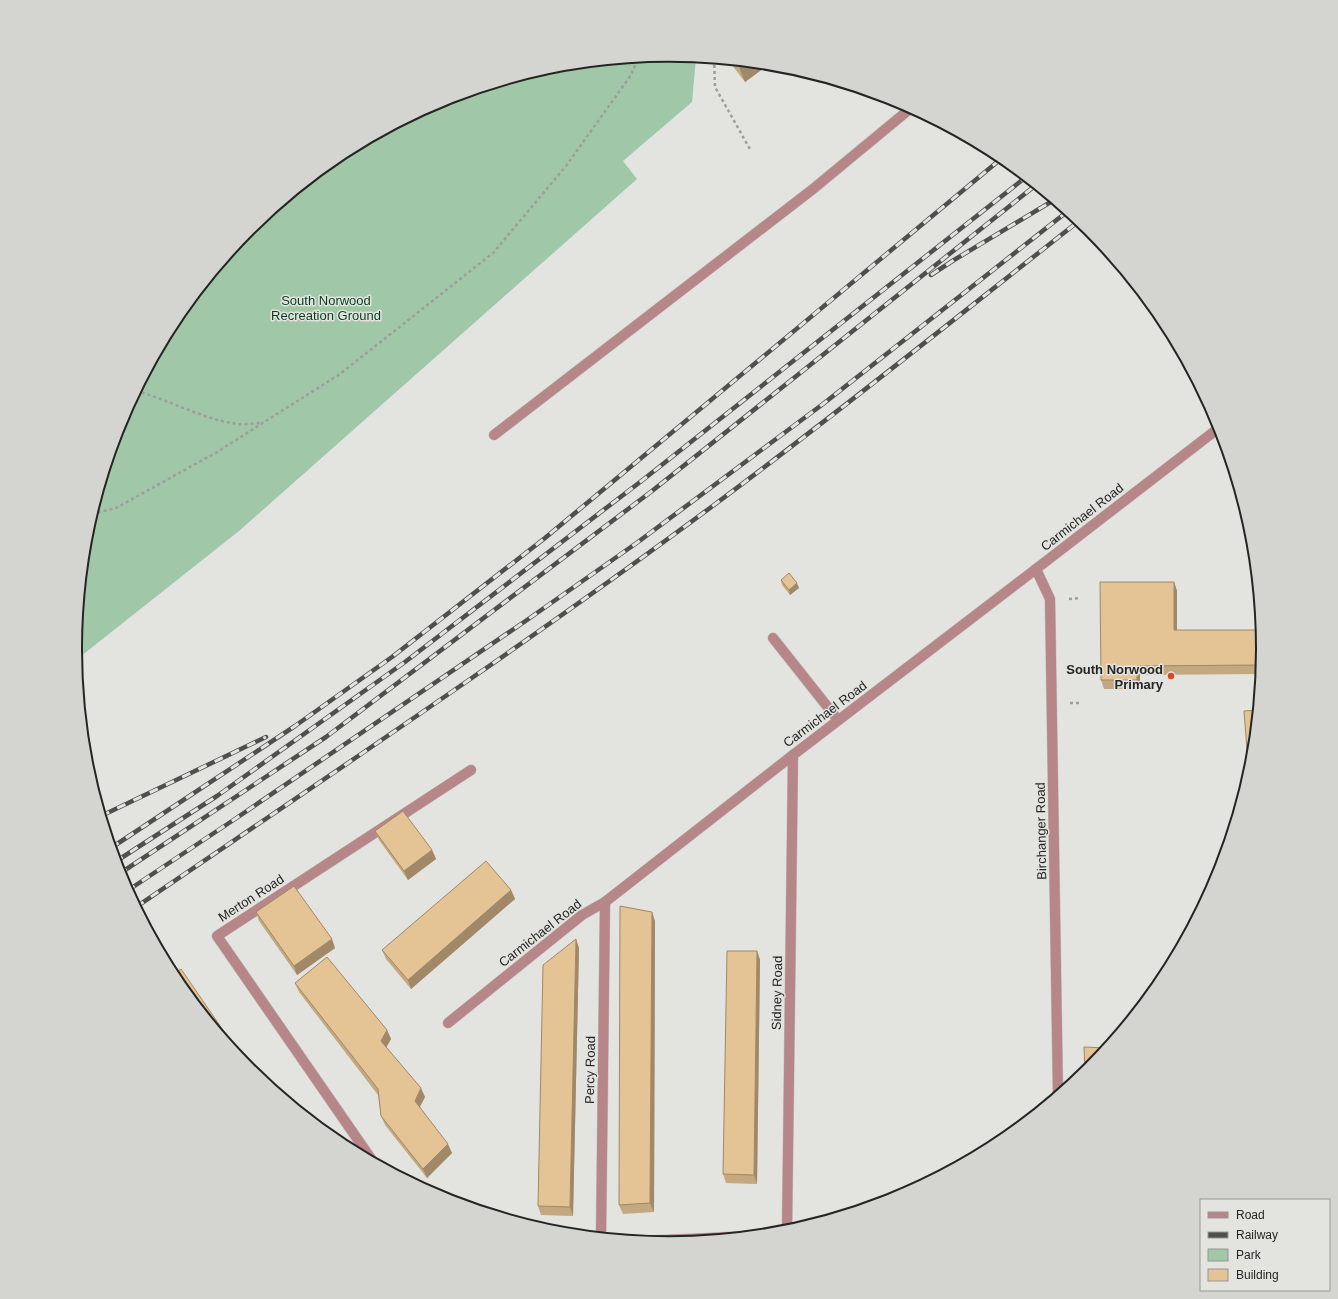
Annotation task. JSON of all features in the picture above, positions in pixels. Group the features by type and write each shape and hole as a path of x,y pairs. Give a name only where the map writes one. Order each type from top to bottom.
{"street":[{"path":"494,435 814,189 906,112"},
{"name":"Carmichael Road","path":"448,1023 582,915 605,902 838,720 1215,432"},
{"name":"Birchanger Road","path":"1036,569 1050,599 1058,1089"},
{"path":"773,638 838,720"},
{"name":"Sidney Road","path":"787,1225 793,755"},
{"name":"Merton Road","path":"367,1153 217,936 471,770"},
{"name":"Percy Road","path":"601,1233 605,902"}],"path":[{"path":"98,512 116,508 217,452 340,374 493,253 566,166 631,75 636,63"},
{"path":"714,64 715,87 751,151"},
{"path":"141,393 176,404 208,417 238,424 263,423"}],"green space":[{"name":"South Norwood Recreation Ground","path":"631,63 696,63 692,102 623,161 637,179 239,531 82,655 83,611 93,535 102,497 126,425 160,356 181,323 227,262 254,234 311,183 375,141 444,107 480,93 554,73 592,67"}],"building":[{"path":"789,573 797,583 789,590 781,580"},
{"path":"1100,582 1174,582 1174,630 1255,630 1256,665 1137,666 1137,680 1101,680"},
{"path":"1253,710 1247,751 1244,711"},
{"path":"403,811 432,850 404,871 375,831"},
{"path":"486,861 511,890 408,980 382,950"},
{"path":"294,886 332,939 294,966 256,912"},
{"path":"620,906 652,912 650,1203 619,1205"},
{"path":"576,939 570,1207 538,1206 543,965"},
{"path":"727,951 757,951 754,1175 723,1174"},
{"path":"327,957 387,1030 381,1041 421,1088 415,1101 448,1144 423,1169 381,1116 378,1089 295,983"},
{"path":"181,969 227,1036 203,1007 178,971"},
{"path":"1084,1047 1101,1048 1085,1064"}],"railway":[{"path":"116,845 295,726 392,657 545,538 997,162"},
{"path":"120,859 217,796 405,662 644,479 1022,180"},
{"path":"125,870 326,737 652,491 1033,188"},
{"path":"931,275 1050,203"},
{"path":"132,888 527,620 638,542 823,404 1063,215"},
{"path":"140,904 427,709 643,557 806,435 1074,225"},
{"path":"106,814 266,737"}],"place":[{"name":"South Norwood Primary","path":"1171,676"}]}
